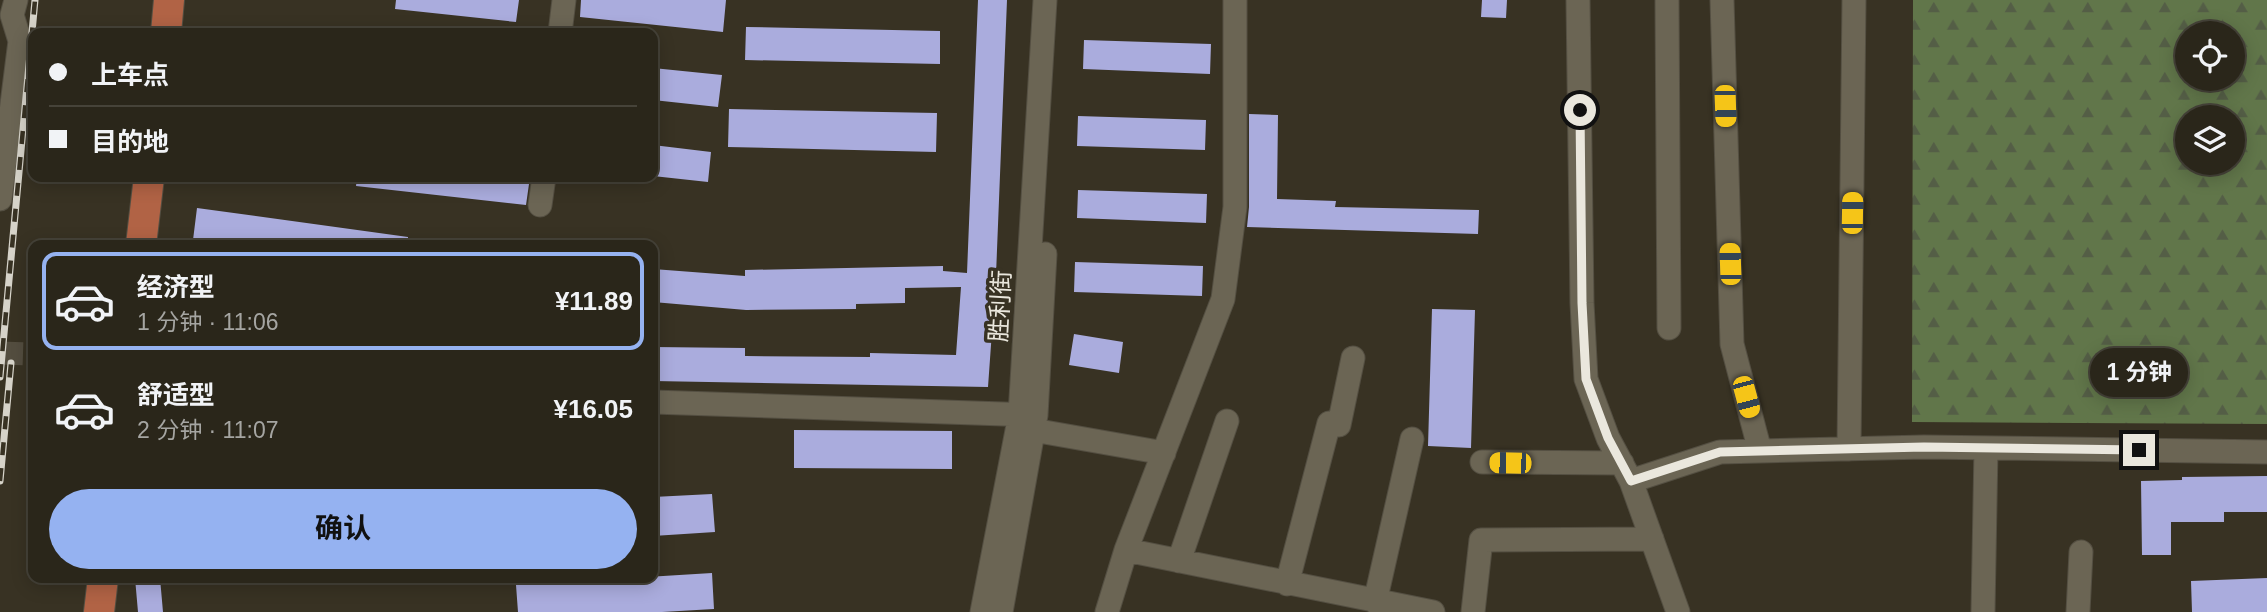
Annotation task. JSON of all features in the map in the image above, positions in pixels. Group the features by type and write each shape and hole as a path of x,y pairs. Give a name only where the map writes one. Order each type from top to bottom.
{"main road":[{"path":"166,28 169,0"},
{"path":"142,240 148,182"},
{"path":"99,612 102,583"}],"street":[{"path":"0,199 20,41 12,15 16,0"},
{"path":"561,28 564,0"},
{"name":"胜利街","path":"982,612 1030,420 1045,0"},
{"name":"胜利街","path":"1001,612 1030,420 1060,0"},
{"path":"1107,612 1126,550 1223,299 1235,207 1235,0"},
{"path":"1578,0 1582,290 1586,379 1608,438 1626,472 1678,612"},
{"path":"1667,0 1669,328"},
{"path":"1722,0 1732,344 1760,451"},
{"path":"1849,449 1854,0"},
{"path":"540,205 543,182"},
{"path":"1287,584 1329,423 1339,425 1353,358"},
{"path":"658,402 1030,420 1164,453"},
{"path":"1179,561 1227,421"},
{"path":"1375,602 1412,439"},
{"path":"1482,462 1626,472 1720,452 1986,448 2267,452"},
{"path":"1983,612 1986,448"},
{"path":"1473,612 1481,540 1652,539"},
{"path":"1126,550 1433,612"},
{"path":"2078,612 2081,552"}],"green space":[{"path":"1913,0 2267,0 2267,424 1912,422"}],"building":[{"path":"396,0 519,0 516,22 395,9"},
{"path":"581,0 726,0 723,32 580,17"},
{"path":"978,0 1007,0 996,275 988,387 658,381 658,347 745,348 745,356 870,357 870,353 956,355 961,287 905,288 905,303 856,304 856,309 746,310 658,302 658,269 745,276 745,270 943,266 943,271 967,273"},
{"path":"1482,0 1507,0 1506,18 1481,17"},
{"path":"746,27 940,31 940,64 745,60"},
{"path":"1084,40 1211,44 1210,74 1083,69"},
{"path":"658,69 722,75 718,107 658,101"},
{"path":"729,109 937,113 936,152 728,147"},
{"path":"1249,114 1278,115 1277,199 1336,201 1335,207 1479,210 1478,234 1247,227"},
{"path":"1078,116 1206,120 1205,150 1077,146"},
{"path":"658,146 711,152 708,182 658,177"},
{"path":"356,182 529,182 526,205 356,186"},
{"path":"1078,190 1207,194 1206,223 1077,218"},
{"path":"197,208 408,237 408,240 193,240"},
{"path":"1075,262 1203,266 1202,296 1074,292"},
{"path":"1432,309 1475,310 1471,448 1428,446"},
{"path":"1074,334 1123,342 1119,373 1069,365"},
{"path":"794,430 952,431 952,469 794,468"},
{"path":"2267,476 2267,512 2224,512 2224,522 2171,522 2171,555 2142,555 2141,481 2182,480 2182,477"},
{"path":"712,494 715,532 658,536 658,497"},
{"path":"712,573 714,609 662,612 518,612 516,585 658,583 658,576"},
{"path":"2267,578 2267,612 2192,612 2191,581"},
{"path":"135,583 160,583 163,612 138,612"}],"tunnel":[{"path":"0,353 28,354"}],"railway":[{"path":"32,28 35,0"},
{"path":"0,377 28,75"},
{"path":"0,481 11,363"}],"route":[{"path":"1580,110 1582,303 1586,379 1608,438 1631,481 1720,452 1924,447 2139,450"}]}
